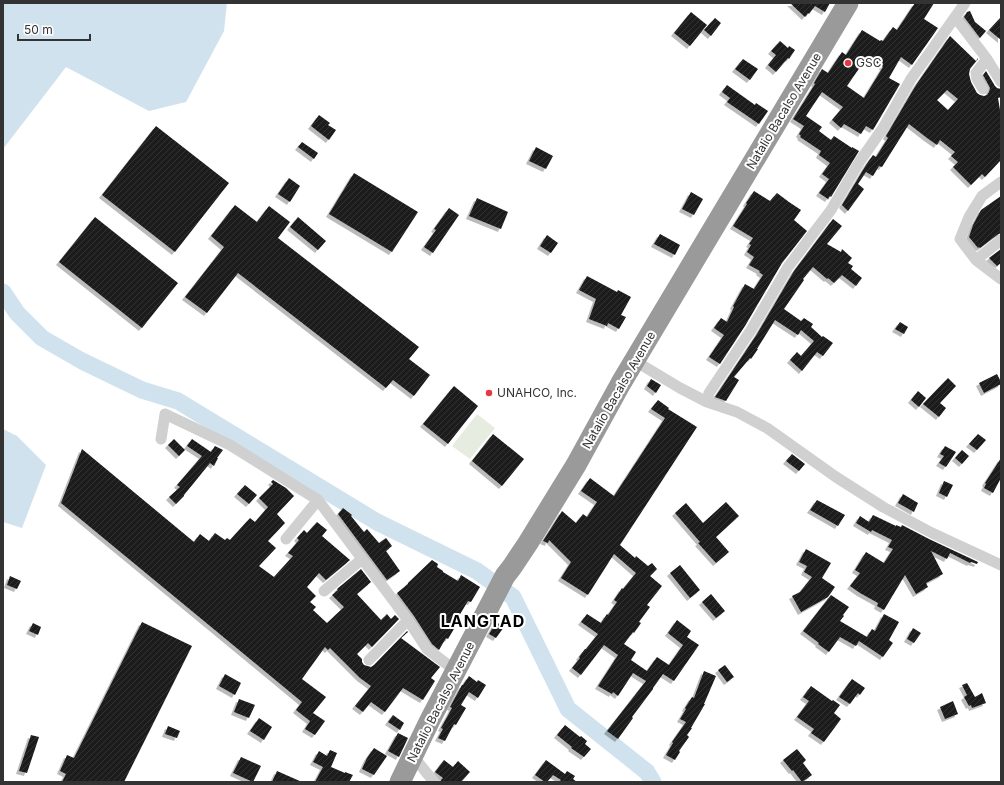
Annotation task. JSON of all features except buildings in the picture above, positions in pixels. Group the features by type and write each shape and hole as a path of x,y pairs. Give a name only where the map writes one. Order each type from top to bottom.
{"highway":[{"name":"Natalio Bacalso Avenue","path":"400,782 430,720 505,576 528,543 568,478 634,361 848,3"}],"street":[{"path":"707,402 709,393 751,330 788,267 831,210 860,161 883,128 911,79 965,3"},
{"path":"955,17 987,59 1001,82"},
{"path":"983,89 977,79 976,73 987,59"},
{"path":"1001,182 982,196 969,218 960,239 976,260 1001,279"},
{"path":"976,260 1001,240"},
{"path":"634,361 707,402 738,412 767,428 836,477 883,507 932,533 1001,565"},
{"path":"161,439 165,414 230,445 318,500 408,620 427,649 456,671"},
{"path":"286,539 318,500"},
{"path":"324,591 362,559"},
{"path":"369,660 408,620"},
{"path":"413,756 434,782"}],"shaded area":[{"path":"477,414 495,428 470,459 452,446"}],"water":[{"path":"3,3 227,3 224,31 186,102 149,111 66,67 3,149"},
{"path":"3,429 17,436 46,465 22,528 3,522"}],"waterway":[{"path":"3,292 17,313 42,338 82,361 142,390 178,401 377,522 477,571 513,597 568,709 647,772 653,782"}],"place":[{"name":"GSC","path":"848,63"},
{"name":"UNAHCO, Inc.","path":"489,393"}],"district":[{"name":"LANGTAD","path":"483,621"}]}
